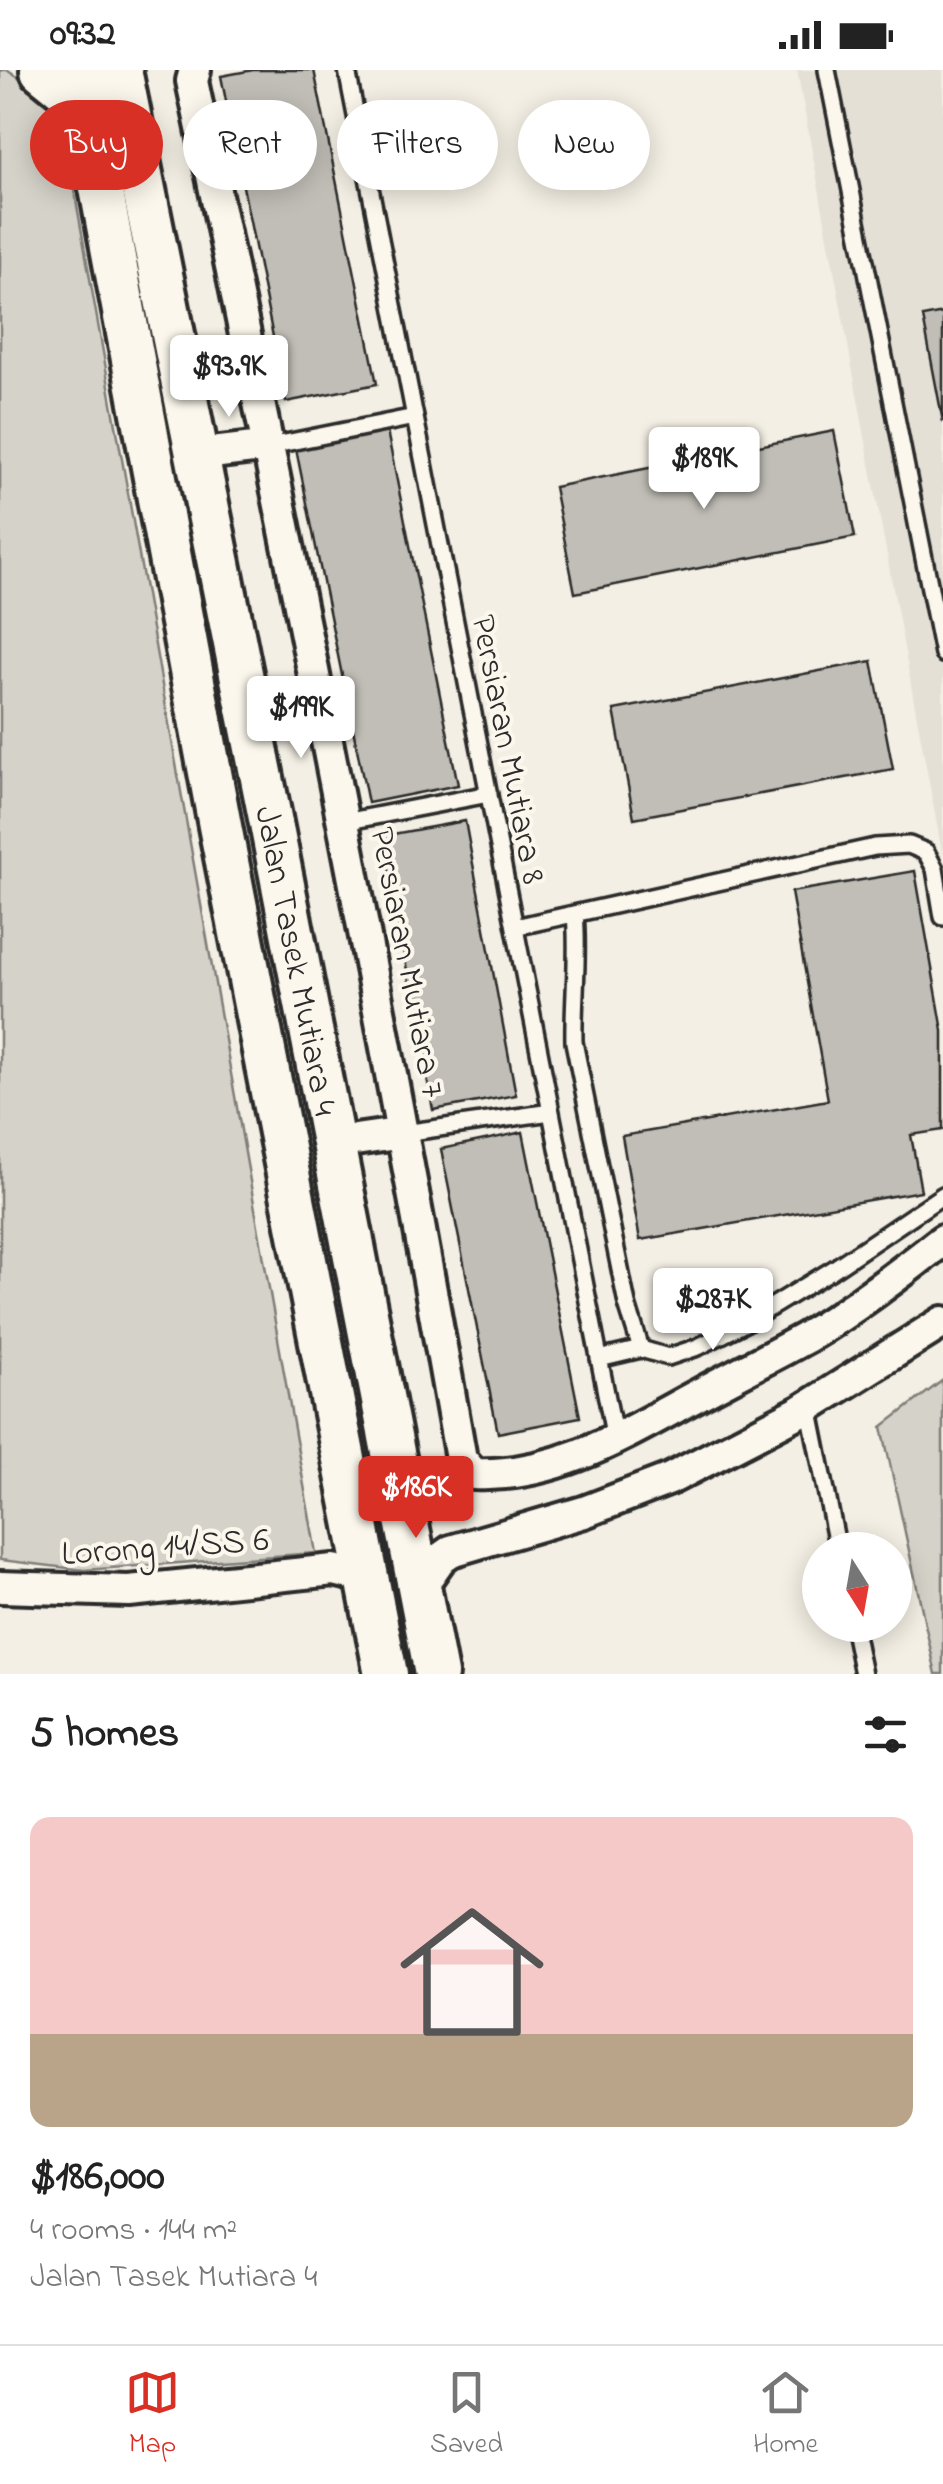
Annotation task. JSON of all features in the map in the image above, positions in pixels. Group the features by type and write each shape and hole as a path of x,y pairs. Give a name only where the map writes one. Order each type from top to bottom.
{"street":[{"path":"42,70 81,87"},
{"name":"Persiaran Mutiara 7","path":"195,70 192,80 270,446 404,1133 461,1459 474,1474 498,1475 553,1465 615,1439"},
{"name":"Jalan Tasek Mutiara 4","path":"126,77 195,455 270,818 436,1674"},
{"name":"Jalan Tasek Mutiara 4","path":"81,87 354,1564 386,1674"},
{"path":"195,455 270,446"},
{"path":"220,826 270,818"},
{"path":"334,1143 404,1133"},
{"path":"615,1439 805,1338 878,1291 943,1240"},
{"path":"420,1588 441,1558 462,1546 527,1530 670,1479 809,1406 943,1322"},
{"path":"408,1527 430,1542 462,1546"},
{"name":"Lorong 14/SS 6","path":"0,1586 129,1591 354,1564"}],"lane":[{"name":"Persiaran Mutiara 8","path":"347,70 615,1439"},
{"path":"827,70 943,654"},
{"path":"270,446 415,417"},
{"path":"344,822 489,794"},
{"path":"515,928 875,846 909,845 926,852 934,869 943,917"},
{"path":"575,914 579,958 573,1000 574,1042 627,1304 641,1349"},
{"path":"404,1133 550,1112"},
{"path":"599,1359 641,1349 668,1356 698,1346 745,1323 832,1270 943,1195"},
{"path":"809,1406 834,1532"},
{"path":"856,1642 862,1674"}],"shaded area":[{"path":"0,70 8,70 53,100 30,100 30,190 74,190 316,1553 84,1570 0,1560"},
{"path":"797,70 943,70 943,857 937,825"},
{"path":"943,1380 943,1674 936,1674 912,1564 912,1532 905,1532 882,1427"}],"building":[{"path":"253,70 314,70 377,384 286,402 244,190 317,190 317,100 226,100 221,76"},
{"path":"943,313 943,422 923,317"},
{"path":"387,431 458,785 368,803 296,449"},
{"path":"834,431 855,537 575,593 554,487"},
{"path":"872,661 893,769 634,818 614,710"},
{"path":"465,821 516,1095 433,1110 382,836"},
{"path":"915,871 943,1031 943,1130 911,1135 921,1191 640,1240 622,1136 828,1100 791,892"},
{"path":"523,1132 580,1417 498,1433 441,1149"}]}
